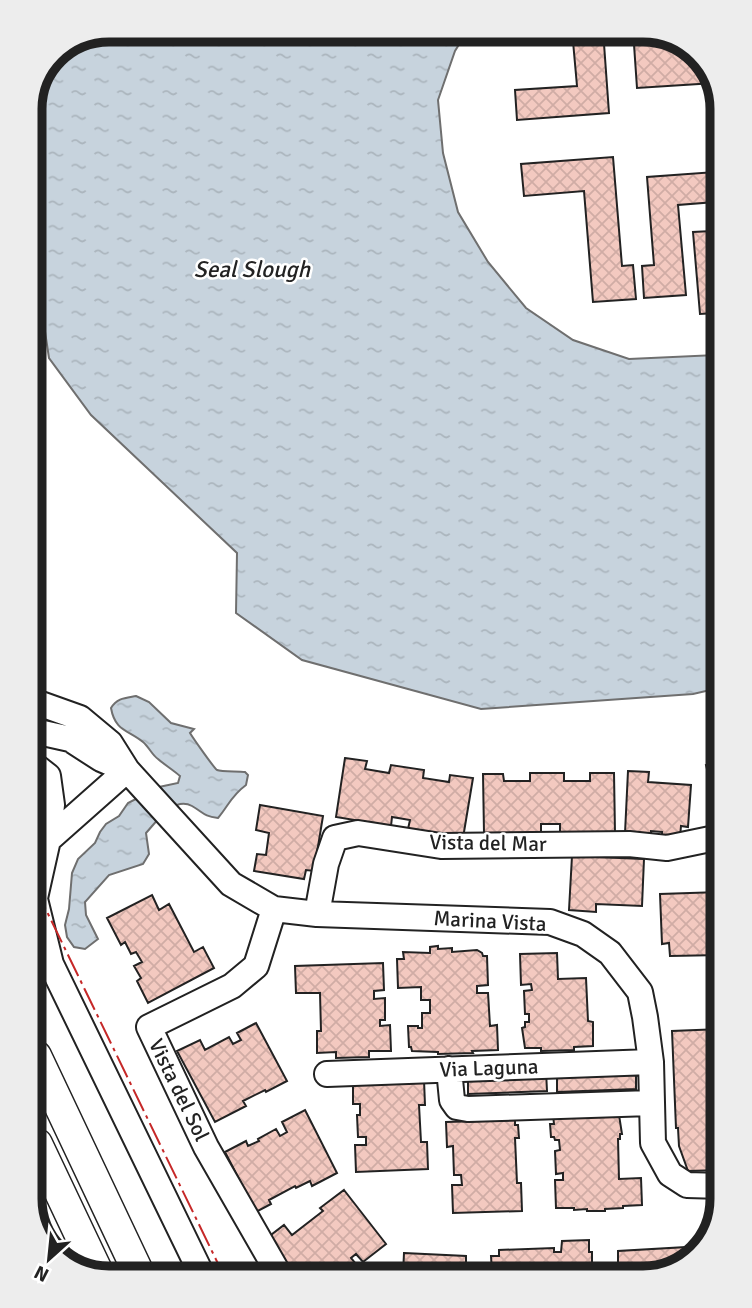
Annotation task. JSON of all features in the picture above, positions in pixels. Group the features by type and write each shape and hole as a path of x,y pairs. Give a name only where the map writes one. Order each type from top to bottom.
{"main road":[{"path":"42,1067 135,1266"},
{"path":"42,1155 94,1264"}],"street":[{"name":"Marina Vista","path":"42,704 80,718 110,743 134,778 231,884 274,909 317,914 550,922 583,934 610,953 640,992 651,1062 653,1143 670,1174 687,1185 710,1186"},
{"name":"Marina Vista","path":"42,733 70,739 134,778"},
{"path":"42,771 48,776 52,805 42,867"},
{"path":"48,840 134,778"},
{"name":"Vista del Mar","path":"317,914 326,864 335,838 358,833 441,846 629,844 667,848 710,839"},
{"name":"Vista del Sol","path":"274,909 256,966 232,986 149,1027 206,1147 274,1266"},
{"path":"42,927 51,964 198,1266"},
{"name":"Via Laguna","path":"327,1074 651,1062"},
{"path":"449,1069 452,1100 457,1107 468,1109 651,1103"}],"water":[{"name":"Seal Slough","path":"109,42 461,42 438,100 443,153 458,212 488,262 526,308 573,340 629,359 710,355 710,690 693,694 481,709 302,660 236,613 237,553 91,415 49,358 42,312 42,104 49,79 56,68 75,51"},
{"path":"136,696 149,702 171,723 194,729 190,733 215,768 219,771 245,772 248,775 246,785 233,797 218,818 185,804 172,807 161,817 146,833 149,854 143,864 109,875 85,902 86,915 98,939 85,949 74,947 67,937 65,925 72,873 78,859 95,843 106,824 119,816 128,803 159,787 178,783 180,776 156,757 143,742 119,726 113,716 111,708 116,702"}],"building":[{"path":"573,42 604,42 609,113 517,120 515,90 577,86"},
{"path":"634,42 656,43 680,53 699,72 705,84 637,88"},
{"path":"613,157 622,266 633,265 636,299 593,302 584,191 524,196 521,164"},
{"path":"710,172 710,202 678,205 686,295 644,298 642,266 654,265 647,177"},
{"path":"710,231 710,313 700,314 693,232"},
{"path":"345,758 367,761 365,769 389,773 391,765 424,770 423,778 449,782 450,775 473,778 463,838 408,829 410,820 392,817 391,826 336,817"},
{"path":"710,764 710,781 706,765"},
{"path":"628,771 649,772 648,782 691,785 688,827 681,826 680,837 662,836 662,832 651,831 651,835 625,833"},
{"path":"530,773 564,773 564,781 590,781 590,773 614,773 615,833 560,833 560,824 541,824 541,833 484,833 483,774 503,774 504,781 530,781"},
{"path":"260,805 323,816 314,871 306,870 304,879 254,871 257,854 266,855 269,833 256,830"},
{"path":"572,856 644,859 642,906 596,904 596,912 569,910"},
{"path":"710,892 710,955 670,956 669,943 662,944 660,894"},
{"path":"152,895 159,910 169,904 194,952 203,947 214,968 148,1003 137,981 141,978 134,966 142,962 136,952 131,954 125,942 121,945 107,918"},
{"path":"438,946 438,949 452,948 452,952 477,950 487,956 488,985 477,986 477,993 488,993 490,1026 497,1025 498,1050 438,1054 412,1051 409,1047 408,1026 422,1028 422,1013 430,1013 430,1000 421,1000 421,987 398,988 397,959 404,959 403,952 430,953 430,947"},
{"path":"557,953 558,979 586,978 588,1021 593,1022 593,1046 574,1047 574,1050 541,1051 541,1048 525,1048 522,1028 525,1027 525,1022 529,1022 529,1014 525,1014 524,991 532,990 531,984 521,985 520,954"},
{"path":"383,963 384,990 374,991 374,999 385,998 385,1020 380,1020 380,1026 390,1025 391,1051 369,1051 369,1057 336,1058 336,1052 317,1053 317,1031 321,1031 320,993 296,993 295,966"},
{"path":"256,1023 287,1081 243,1101 246,1106 215,1122 177,1051 200,1040 205,1050 229,1037 233,1044 241,1040 237,1033"},
{"path":"710,1029 710,1170 688,1171 679,1146 672,1031"},
{"path":"636,1069 636,1089 557,1092 557,1071"},
{"path":"546,1071 547,1091 468,1094 468,1074"},
{"path":"424,1080 425,1105 419,1105 421,1142 427,1142 428,1169 356,1172 355,1145 366,1145 366,1137 358,1137 357,1115 360,1115 360,1104 353,1104 353,1082"},
{"path":"305,1110 337,1173 312,1186 310,1181 296,1188 295,1186 269,1200 271,1204 256,1212 225,1152 246,1141 248,1146 276,1129 280,1136 287,1132 282,1122"},
{"path":"553,1115 619,1115 622,1134 618,1139 619,1179 641,1178 642,1205 605,1211 556,1208 555,1180 563,1180 563,1173 556,1174 555,1151 560,1150 559,1140 551,1137 550,1124 554,1124"},
{"path":"515,1120 519,1138 515,1138 517,1183 521,1183 522,1211 453,1213 452,1185 462,1185 461,1175 454,1175 453,1146 447,1147 446,1122"},
{"path":"344,1190 386,1244 363,1262 356,1254 351,1258 356,1264 353,1266 289,1266 267,1238 284,1225 292,1235 323,1211 320,1208"},
{"path":"589,1240 592,1266 492,1266 491,1256 499,1256 499,1250 554,1248 554,1252 561,1252 562,1241"},
{"path":"689,1247 673,1259 643,1266 618,1266 618,1251"},
{"path":"404,1253 466,1256 466,1266 403,1266"}],"power":[{"path":"42,901 219,1266"}]}
